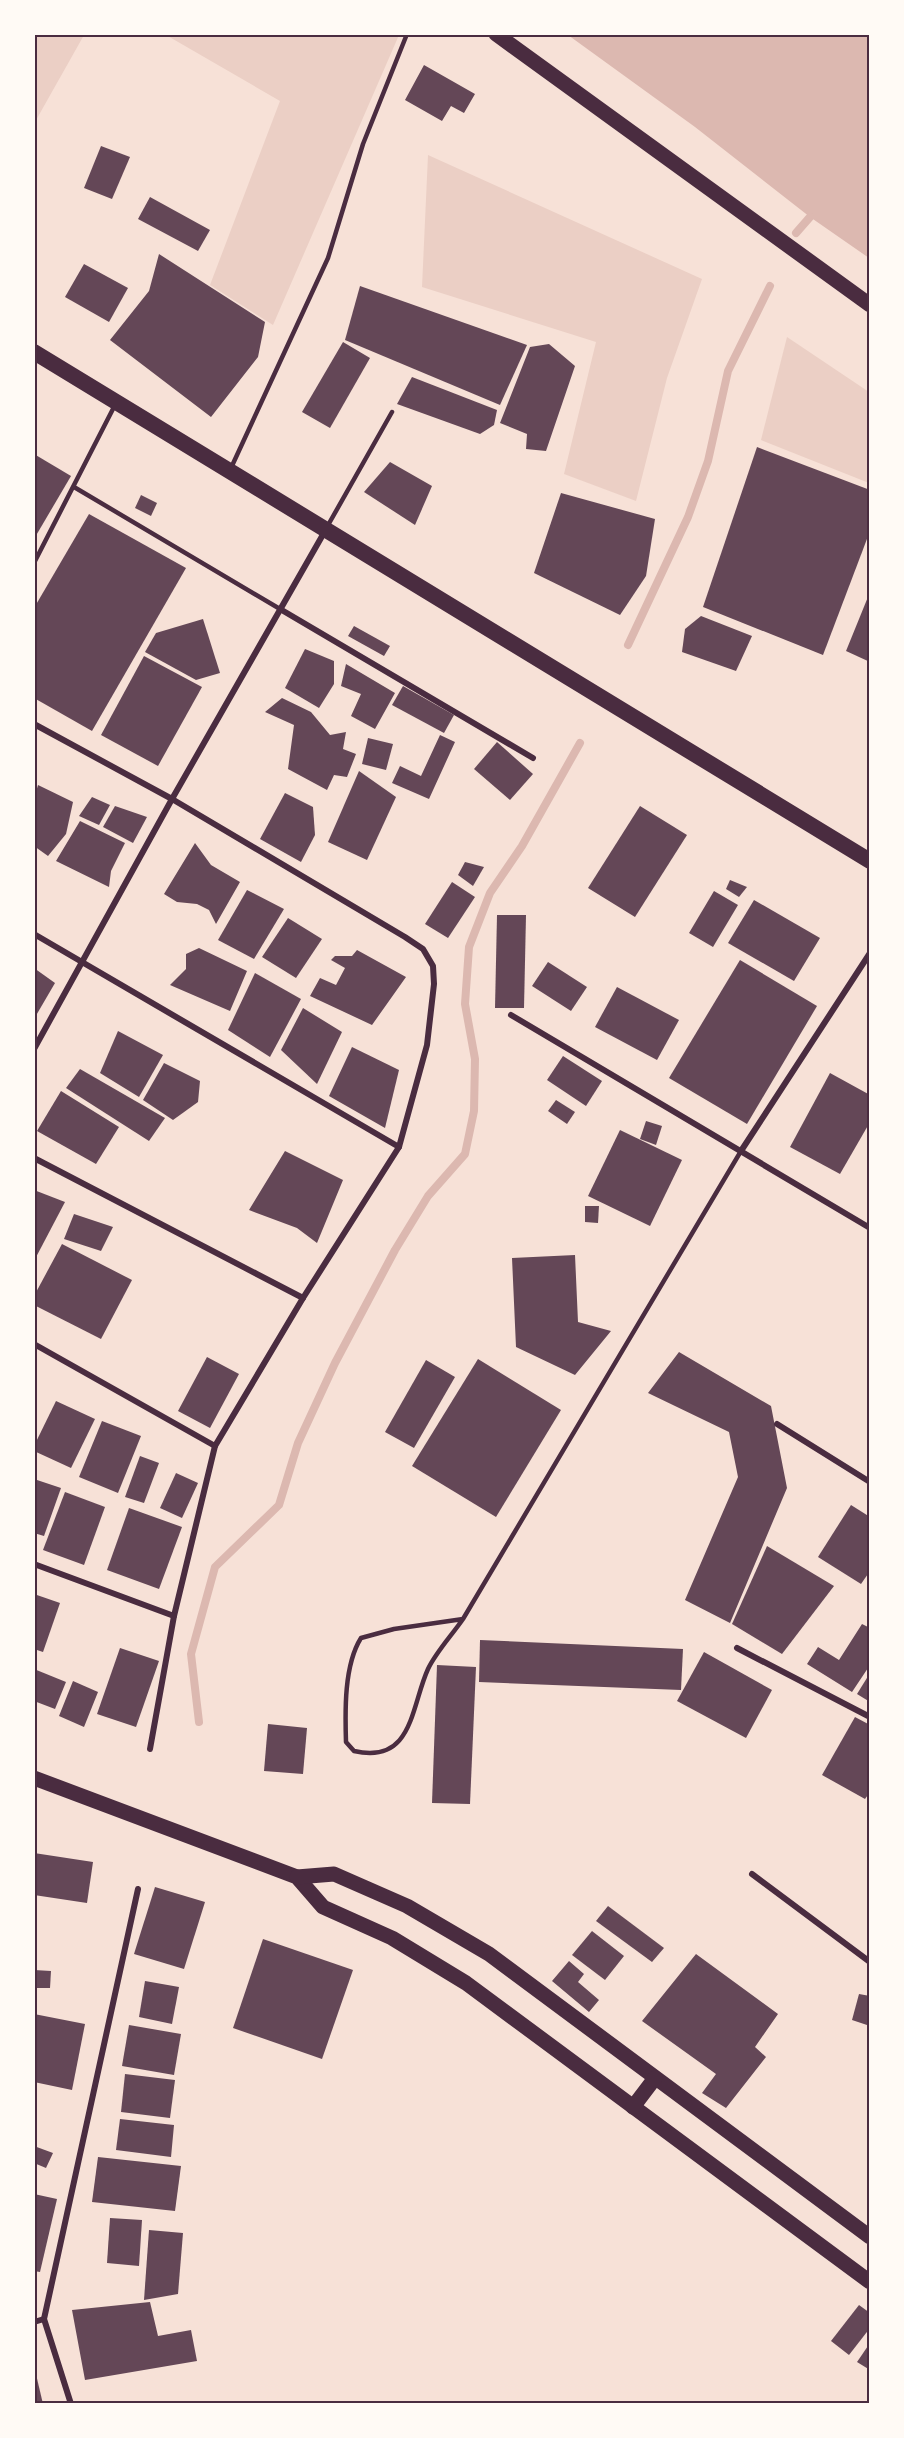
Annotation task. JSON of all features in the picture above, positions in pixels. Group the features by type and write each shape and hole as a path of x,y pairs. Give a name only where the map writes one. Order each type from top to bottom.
{"highway":[{"path":"34,352 870,861"}],"main road":[{"path":"496,34 870,305"},
{"path":"34,1778 239,1853 297,1877 323,1907 392,1938 466,1983 870,2282"},
{"path":"297,1877 334,1874 407,1906 489,1954 870,2237"},
{"path":"633,2107 655,2078"}],"street":[{"path":"34,1049 81,960 325,531"},
{"path":"280,609 533,758"},
{"path":"34,724 172,799 414,943 423,949 433,966 434,984 428,1045 399,1147 303,1298 215,1446 174,1616 150,1749"},
{"path":"34,934 399,1147"},
{"path":"741,1151 870,953"},
{"path":"511,1015 870,1228"},
{"path":"34,1158 303,1298"},
{"path":"34,1344 215,1446"},
{"path":"777,1424 870,1482"},
{"path":"34,1564 174,1616"},
{"path":"737,1648 870,1718"},
{"path":"752,1874 870,1962"},
{"path":"71,2403 44,2319 138,1889"},
{"path":"34,2322 44,2319"}],"lane":[{"path":"230,471 328,258 363,144 407,34"},
{"path":"34,563 116,403"},
{"path":"325,531 392,412"},
{"path":"74,487 280,609"},
{"path":"463,1619 394,1629 361,1638 353,1651 345,1713 346,1742 354,1751 376,1753 393,1747 409,1730 428,1668 463,1619 741,1151"}],"shaded area":[{"path":"34,35 84,35 35,122"},
{"path":"166,35 399,35 273,325 210,285 280,101"},
{"path":"568,35 869,35 869,258 810,217 695,127"},
{"path":"428,155 702,279 667,378 636,501 564,474 596,342 422,287"},
{"path":"787,337 869,392 869,483 761,440"}],"building":[{"path":"424,65 475,94 464,113 451,106 442,121 405,100"},
{"path":"101,146 130,157 112,199 84,188"},
{"path":"150,197 210,230 198,251 138,219"},
{"path":"159,254 265,322 258,357 211,417 110,340 149,291"},
{"path":"84,264 128,288 109,322 65,297"},
{"path":"360,286 527,345 500,405 345,340"},
{"path":"343,342 370,358 330,428 302,412"},
{"path":"549,344 575,366 546,451 526,449 527,434 500,423 530,347"},
{"path":"412,377 497,410 494,425 480,434 397,404"},
{"path":"757,447 870,490 870,531 823,655 703,607"},
{"path":"34,454 71,476 34,539"},
{"path":"390,462 432,486 415,525 364,492"},
{"path":"561,493 655,519 646,576 620,615 534,573"},
{"path":"141,495 157,503 151,516 135,508"},
{"path":"89,514 186,568 92,731 34,698 34,608"},
{"path":"870,592 870,662 846,651"},
{"path":"701,616 752,636 736,671 682,652 685,629"},
{"path":"203,619 220,673 196,680 145,652 156,633"},
{"path":"354,626 390,646 384,656 348,636"},
{"path":"305,649 334,661 334,684 319,708 285,688"},
{"path":"144,656 202,687 158,766 101,735"},
{"path":"346,664 395,693 375,729 351,716 361,694 341,686"},
{"path":"403,686 454,715 444,733 392,705"},
{"path":"282,698 311,712 330,735 346,732 343,749 356,754 347,777 334,775 327,790 288,769 294,725 265,712"},
{"path":"440,735 455,742 429,799 392,783 400,766 421,776"},
{"path":"368,738 393,744 386,770 362,764"},
{"path":"497,742 533,774 510,800 474,769"},
{"path":"359,771 396,797 367,860 328,842"},
{"path":"38,785 73,802 66,834 48,856 34,846 34,799"},
{"path":"285,793 313,807 315,835 301,862 260,839"},
{"path":"92,797 110,805 99,825 79,816"},
{"path":"115,806 147,817 133,843 103,827"},
{"path":"640,806 687,835 635,917 588,888"},
{"path":"80,821 125,843 111,871 109,887 56,861"},
{"path":"195,843 211,865 240,882 216,924 209,910 197,904 177,902 164,894"},
{"path":"465,862 484,867 473,886 458,875"},
{"path":"730,880 747,887 739,897 726,889"},
{"path":"452,882 475,897 448,938 425,924"},
{"path":"247,890 284,909 254,959 218,940"},
{"path":"714,891 738,905 713,947 689,933"},
{"path":"754,900 820,938 794,981 728,943"},
{"path":"497,915 526,915 524,1008 495,1008"},
{"path":"288,918 322,939 296,978 262,957"},
{"path":"199,948 247,971 230,1011 170,985 186,969 186,954"},
{"path":"357,950 406,977 372,1025 310,996 320,978 336,985 345,968 331,960 335,956 352,956"},
{"path":"740,960 817,1006 747,1124 669,1078"},
{"path":"548,962 587,987 571,1011 532,986"},
{"path":"34,968 55,983 34,1019"},
{"path":"255,973 301,999 270,1057 228,1030"},
{"path":"617,987 679,1020 657,1060 595,1027"},
{"path":"303,1008 342,1032 317,1084 281,1050"},
{"path":"118,1031 163,1055 139,1097 100,1073"},
{"path":"352,1047 399,1070 385,1128 329,1096"},
{"path":"563,1056 602,1081 586,1106 547,1080"},
{"path":"164,1063 200,1081 198,1102 173,1120 143,1100"},
{"path":"80,1069 165,1118 149,1141 66,1088"},
{"path":"830,1073 870,1095 870,1122 840,1174 790,1147"},
{"path":"61,1091 119,1127 96,1164 37,1131"},
{"path":"556,1100 575,1112 567,1124 548,1111"},
{"path":"646,1121 662,1126 656,1145 640,1139"},
{"path":"620,1130 682,1160 650,1226 588,1196"},
{"path":"285,1151 343,1180 317,1243 297,1228 249,1210"},
{"path":"34,1190 65,1202 34,1261"},
{"path":"585,1206 599,1206 598,1223 585,1222"},
{"path":"74,1214 113,1227 101,1251 64,1239"},
{"path":"62,1244 132,1280 101,1339 34,1305 34,1296"},
{"path":"575,1255 578,1322 611,1331 575,1375 516,1347 512,1258"},
{"path":"679,1352 771,1406 787,1488 730,1623 685,1600 738,1477 729,1432 648,1393"},
{"path":"207,1357 239,1374 210,1428 178,1411"},
{"path":"478,1359 561,1410 496,1517 412,1466"},
{"path":"426,1360 455,1377 414,1448 385,1432"},
{"path":"56,1401 95,1419 71,1468 34,1451 34,1446"},
{"path":"102,1421 141,1436 118,1493 79,1477"},
{"path":"140,1456 159,1463 144,1503 125,1497"},
{"path":"176,1473 198,1483 182,1518 160,1508"},
{"path":"34,1479 61,1488 44,1536 34,1533"},
{"path":"65,1492 105,1507 84,1565 43,1550"},
{"path":"851,1505 870,1517 870,1571 861,1584 818,1557"},
{"path":"129,1508 182,1527 159,1589 107,1570"},
{"path":"767,1546 834,1586 782,1654 732,1624"},
{"path":"34,1594 60,1603 43,1652 34,1649"},
{"path":"862,1624 870,1628 870,1665 852,1692 807,1664 818,1647 839,1660"},
{"path":"480,1640 683,1649 681,1690 479,1682"},
{"path":"120,1648 159,1661 136,1727 97,1714"},
{"path":"704,1652 772,1690 746,1738 677,1701"},
{"path":"437,1665 476,1667 470,1804 432,1803"},
{"path":"34,1669 66,1682 55,1709 34,1701"},
{"path":"870,1673 870,1702 857,1694"},
{"path":"73,1681 98,1692 84,1727 59,1716"},
{"path":"855,1717 870,1725 870,1792 865,1799 822,1775"},
{"path":"268,1724 307,1728 303,1774 264,1771"},
{"path":"34,1853 93,1862 87,1903 34,1895"},
{"path":"155,1887 205,1902 184,1969 134,1954"},
{"path":"608,1906 664,1948 652,1962 596,1921"},
{"path":"592,1931 624,1956 605,1980 572,1955"},
{"path":"263,1939 353,1970 322,2059 233,2028"},
{"path":"696,1954 778,2014 755,2047 766,2057 726,2108 702,2093 716,2074 642,2021"},
{"path":"569,1961 584,1974 578,1982 599,2000 589,2012 552,1981"},
{"path":"34,1970 51,1971 50,1988 34,1988"},
{"path":"145,1981 179,1987 172,2024 139,2017"},
{"path":"859,1994 870,1996 867,2025 852,2020"},
{"path":"34,2014 85,2024 72,2090 34,2082"},
{"path":"129,2025 181,2034 174,2075 122,2066"},
{"path":"125,2074 175,2080 170,2118 121,2112"},
{"path":"120,2119 174,2125 171,2157 116,2150"},
{"path":"34,2146 53,2153 46,2168 34,2163"},
{"path":"98,2157 181,2166 175,2211 92,2202"},
{"path":"34,2194 57,2199 40,2272 34,2271"},
{"path":"110,2218 142,2220 139,2266 107,2263"},
{"path":"149,2230 183,2233 178,2294 144,2300"},
{"path":"150,2302 158,2336 191,2330 197,2361 85,2380 72,2310"},
{"path":"859,2305 870,2313 870,2328 849,2355 831,2341"},
{"path":"870,2343 870,2370 857,2362"},
{"path":"35,2370 43,2404 34,2404"}],"waterway":[{"path":"796,233 810,217"},
{"path":"628,645 688,517 708,461 728,371 770,286"},
{"path":"199,1722 191,1654 215,1567 279,1505 298,1443 335,1363 395,1250 428,1196 465,1154 474,1111 475,1059 465,1004 469,947 490,893 522,846 580,743"}]}
